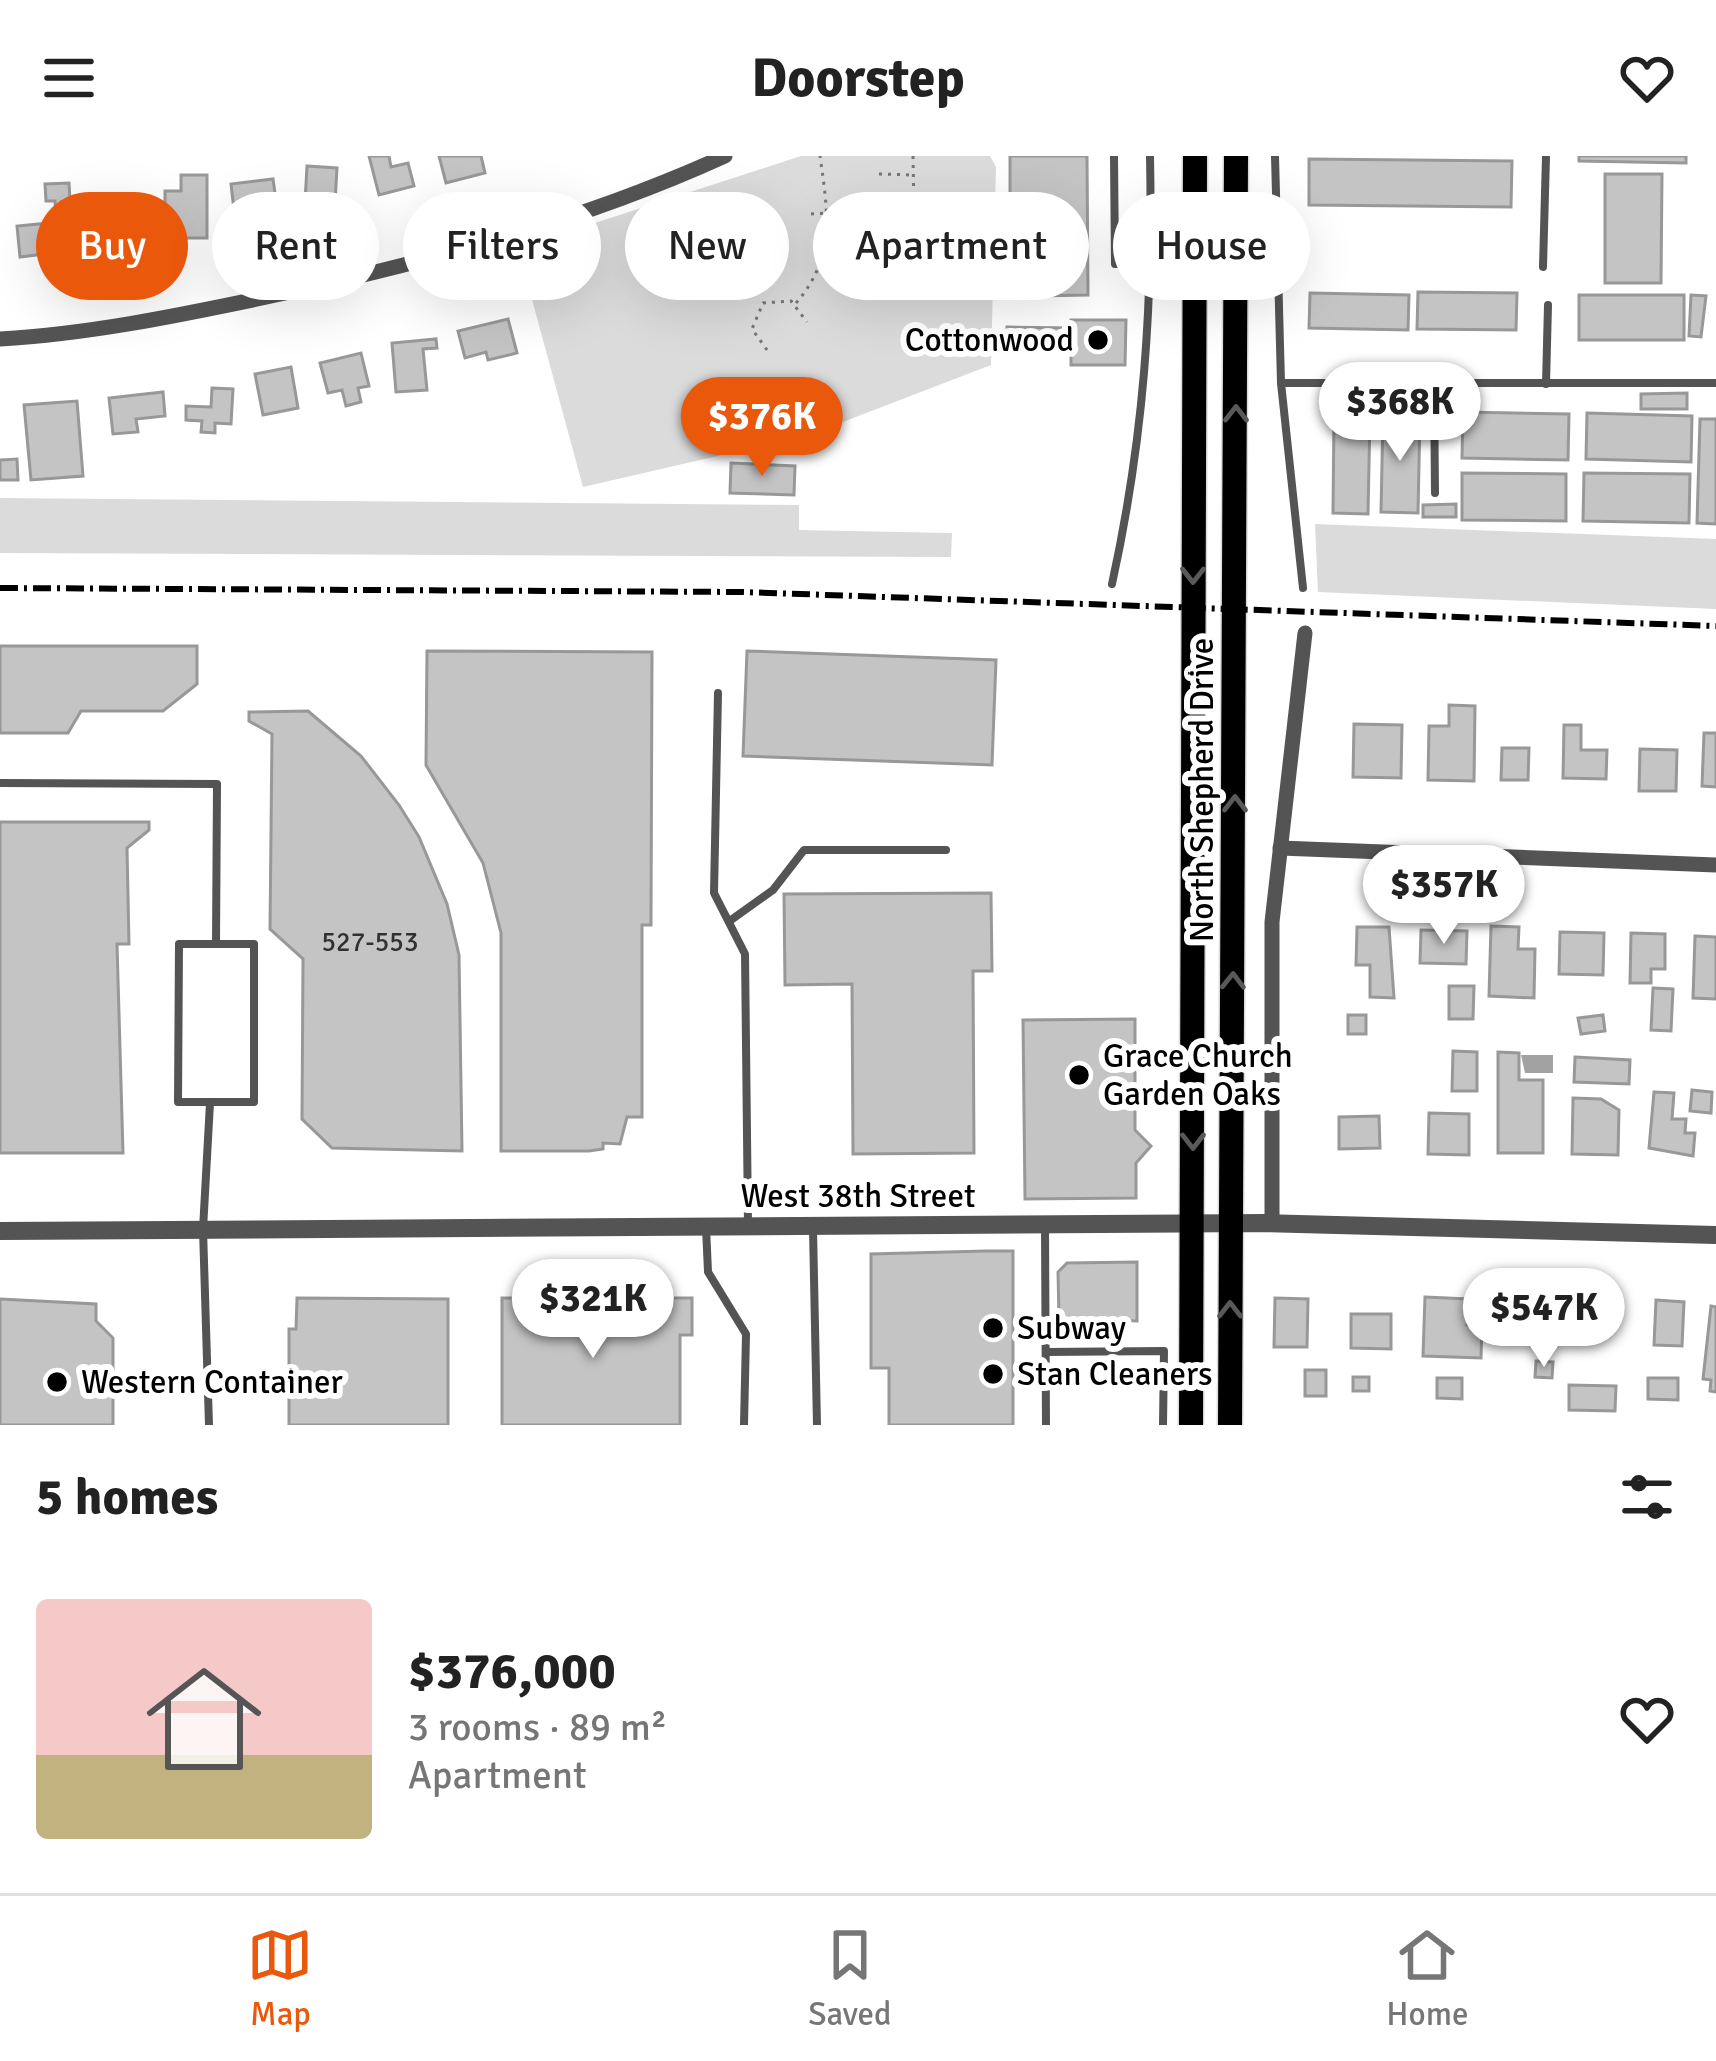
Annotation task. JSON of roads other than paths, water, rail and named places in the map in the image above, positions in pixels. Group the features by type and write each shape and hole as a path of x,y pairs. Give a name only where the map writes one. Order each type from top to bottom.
{"main road":[{"name":"North Shepherd Drive","path":"1194,192 1195,156"},
{"name":"North Shepherd Drive","path":"1230,1425 1236,156"},
{"name":"North Shepherd Drive","path":"1191,1425 1193,300"}],"street":[{"path":"0,339 208,309 389,268 545,226 725,156"},
{"path":"1272,1223 1272,922 1305,633"},
{"path":"1280,848 1716,865"},
{"name":"West 38th Street","path":"0,1231 1272,1223 1716,1235"}],"lane":[{"path":"1114,156 1114,192"},
{"path":"1150,156 1151,192"},
{"path":"1275,156 1281,383 1303,588"},
{"path":"1543,267 1546,156"},
{"path":"1112,584 1143,422 1150,300"},
{"path":"1546,384 1548,305"},
{"path":"1281,383 1716,383"},
{"path":"1434,384 1435,493"},
{"path":"718,693 714,892 745,954 748,1226"},
{"path":"0,783 217,784 216,944"},
{"path":"731,920 773,890 804,850 946,850"},
{"path":"178,944 254,944 254,1102 210,1102 178,1102 178,944"},
{"path":"208,1425 203,1229 210,1102"},
{"path":"1045,1225 1046,1425"},
{"path":"706,1226 708,1272 746,1334 744,1425"},
{"path":"812,1226 817,1425"},
{"path":"1163,1425 1164,1351"},
{"path":"1046,1352 1192,1351"},
{"path":"1163,1395 1192,1395"}],"railway":[{"path":"0,588 742,592 1716,626"}],"place":[{"name":"Cottonwood","path":"1098,340"},
{"name":"Grace Church Garden Oaks","path":"1079,1075"},
{"name":"Subway","path":"993,1328"},
{"name":"Stan Cleaners","path":"993,1374"},
{"name":"Western Container","path":"57,1382"}]}
